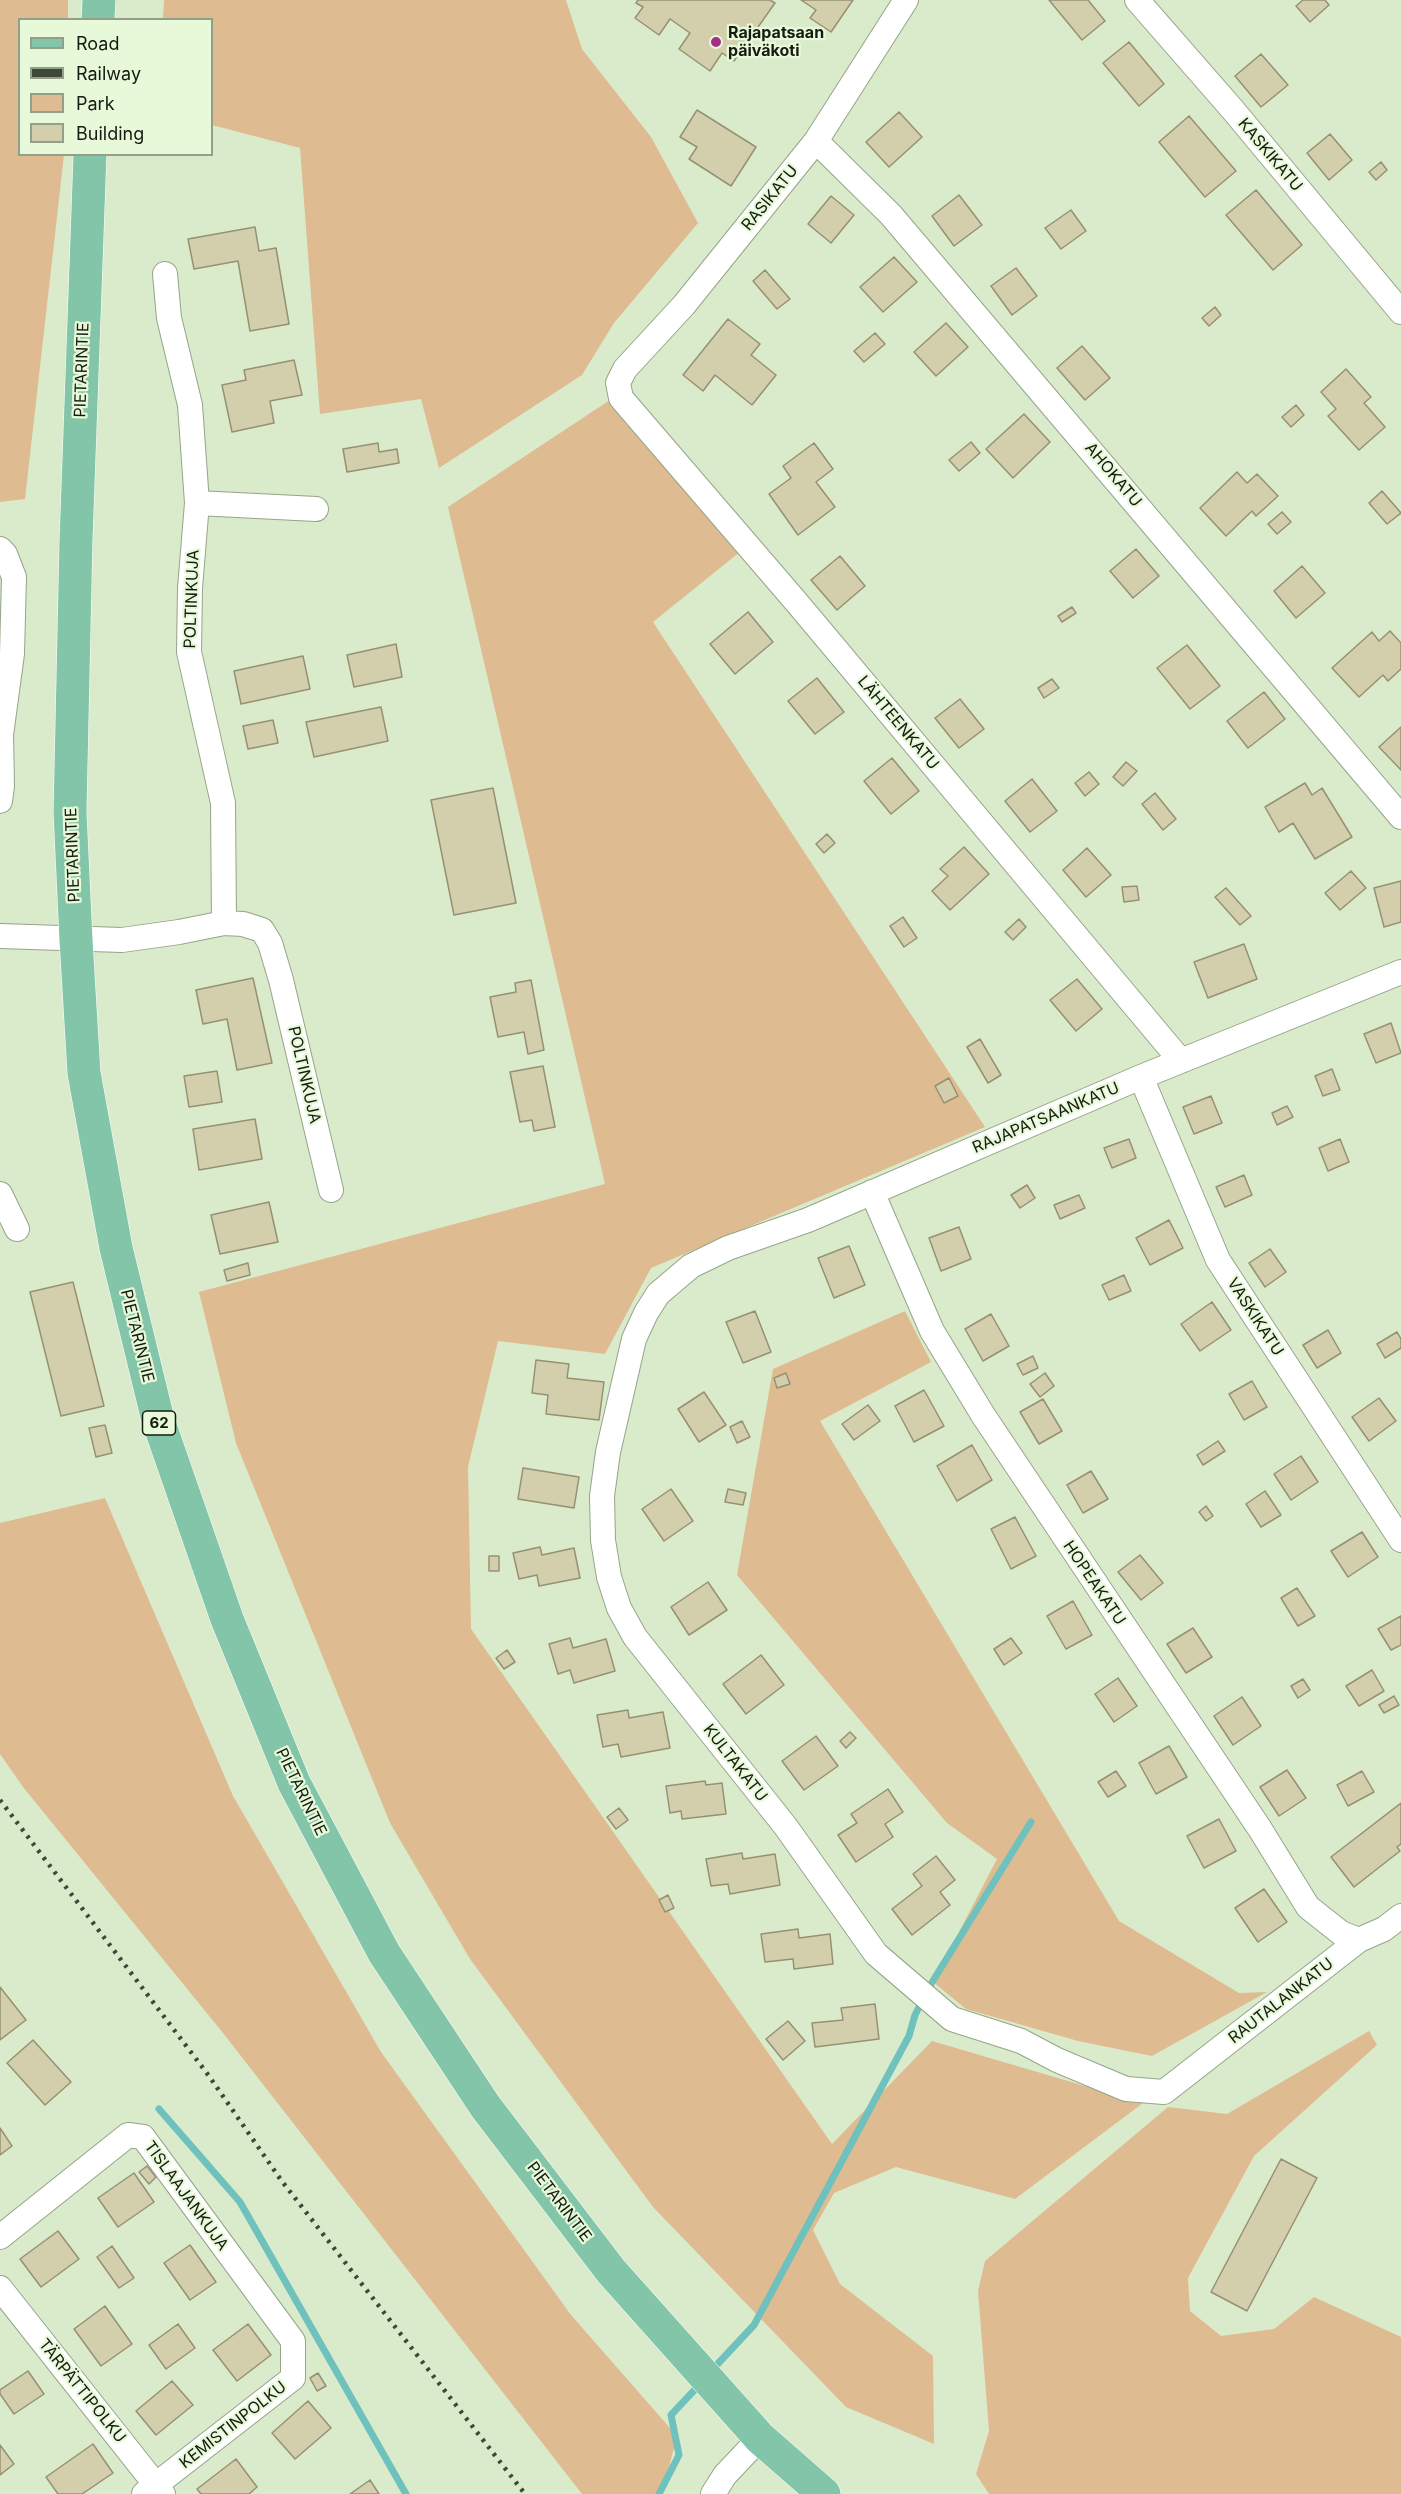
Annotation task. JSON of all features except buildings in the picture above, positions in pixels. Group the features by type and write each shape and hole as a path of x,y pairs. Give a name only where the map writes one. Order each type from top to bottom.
{"main road":[{"path":"98,18 99,0"},
{"name":"PIETARINTIE","path":"90,156 76,540 70,800 76,940 84,1073 116,1248 158,1420 227,1619 294,1782 384,1953 485,2106 611,2271 759,2438 825,2494"}],"street":[{"name":"RASIKATU","path":"618,383 625,369 684,305 816,141 906,0"},
{"name":"KASKIKATU","path":"1137,0 1233,110 1401,312"},
{"name":"AHOKATU","path":"816,141 891,215 1401,818"},
{"name":"POLTINKUJA","path":"165,274 169,318 190,405 197,503 190,588 189,652 223,803 224,923"},
{"name":"LÄHTEENKATU","path":"618,383 621,398 813,622 1181,1062"},
{"path":"197,503 316,509"},
{"path":"0,549 5,554 14,578 12,654 1,735 0,801"},
{"name":"POLTINKUJA","path":"0,936 122,940 224,923 243,924 261,930 270,943 281,980 331,1190"},
{"name":"RAJAPATSAANKATU","path":"691,1266 728,1248 808,1220 1141,1077 1401,972"},
{"name":"VASKIKATU","path":"1141,1077 1218,1260 1401,1540"},
{"name":"HOPEAKATU","path":"872,1192 932,1331 983,1415 1260,1829 1308,1907 1341,1933 1359,1941"},
{"path":"0,1194 17,1229"},
{"name":"KULTAKATU","path":"691,1266 658,1294 634,1339 608,1452 602,1497 603,1540 609,1577 619,1608 635,1637 786,1827 876,1954 952,2019 1021,2041 1057,2060 1126,2089 1164,2092"},
{"name":"RAUTALANKATU","path":"1164,2092 1359,1941 1384,1929 1401,1916"},
{"name":"TISLAAJANKUJA","path":"0,2237 128,2135 143,2137 293,2341"},
{"name":"TÄRPÄTTIPOLKU","path":"0,2288 154,2491"},
{"name":"KEMISTINPOLKU","path":"154,2491 292,2378 293,2341"},
{"path":"713,2494 725,2475 759,2438"}],"green space":[{"path":"0,0 68,0 68,18 18,18 18,156 64,156 25,499 0,502"},
{"path":"164,0 566,0 582,49 651,137 698,223 614,323 582,375 439,468 421,399 320,414 300,148 213,125 213,18 163,18"},
{"path":"613,398 741,551 653,622 985,1127 651,1268 605,1354 498,1341 468,1467 471,1629 832,2144 932,2041 1143,2103 1015,2199 896,2167 834,2193 813,2230 840,2284 933,2356 934,2444 846,2407 653,2207 470,1959 390,1823 236,1443 199,1292 605,1184 448,507"},
{"path":"905,1311 931,1362 820,1421 1119,1921 1239,1993 1267,1992 1152,2056 1078,2041 966,2009 933,1982 997,1859 947,1823 737,1575 773,1369"},
{"path":"105,1498 233,1796 381,2052 571,2315 677,2436 662,2494 582,2494 223,2033 23,1787 0,1754 0,1523"},
{"path":"1369,2031 1377,2045 1254,2156 1188,2278 1190,2311 1221,2336 1274,2329 1314,2297 1401,2337 1401,2494 989,2494 976,2474 989,2431 978,2291 985,2261 1168,2107 1227,2114"}],"waterway":[{"path":"712,2370 754,2325 909,2036 915,2015 931,1984 1031,1822"},
{"path":"159,2109 240,2202 406,2494"},
{"path":"659,2494 679,2455 671,2415 701,2383"}],"railway":[{"path":"0,1800 209,2076 281,2180 525,2494"}],"place":[{"name":"Rajapatsaan päiväkoti","path":"716,42"}]}
